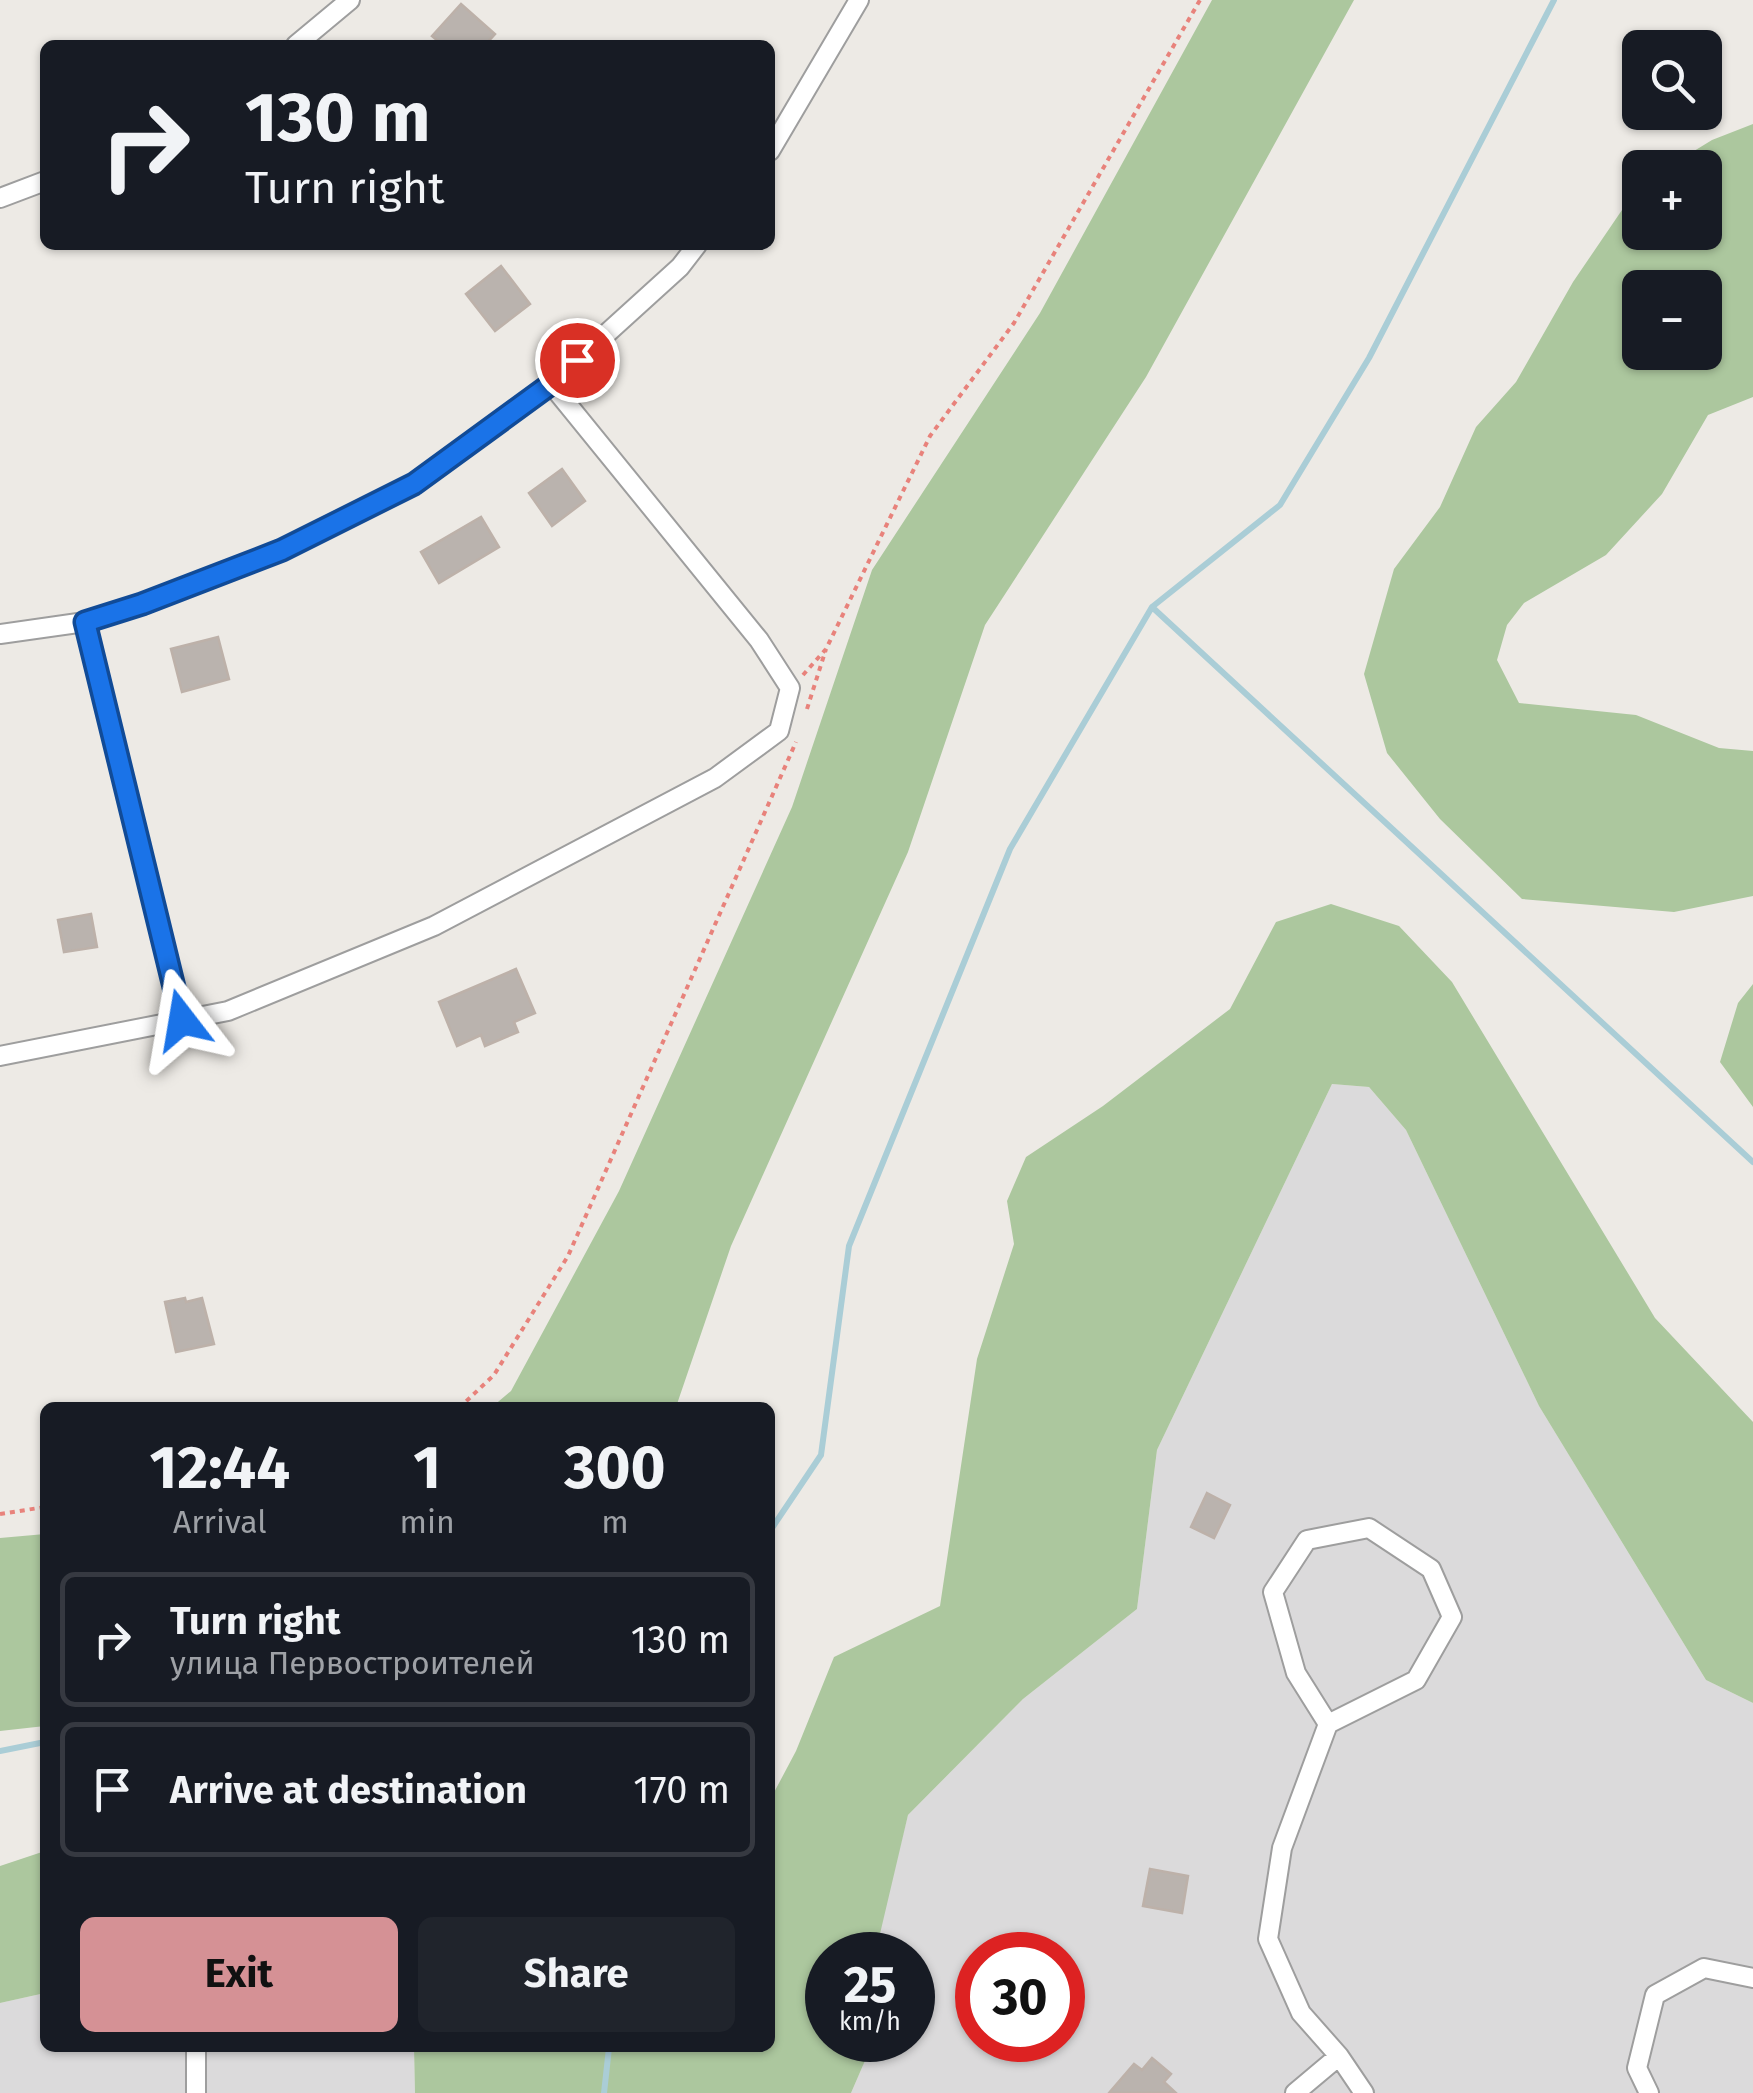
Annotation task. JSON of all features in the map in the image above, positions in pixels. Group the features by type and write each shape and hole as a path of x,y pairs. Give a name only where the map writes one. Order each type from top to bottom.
{"street":[{"path":"302,40 350,0"},
{"path":"775,143 859,0"},
{"path":"0,198 40,184"},
{"path":"0,634 85,622 142,604 282,550 414,484 551,384 680,267 693,250"},
{"path":"0,1056 228,1012 434,926 715,778 778,731 790,688 759,640 551,384"},
{"path":"85,622 182,1020"},
{"path":"1328,1724 1296,1673 1273,1592 1307,1540 1369,1528 1431,1569 1452,1617 1416,1680 1328,1724 1282,1848 1268,1939 1301,2013 1364,2093"},
{"path":"1649,2093 1638,2068 1656,1995 1704,1968 1753,1978"},
{"path":"196,2052 196,2093"},
{"path":"1295,2093 1338,2056"}],"path":[{"path":"802,724 826,650 930,436 1014,323 1200,0"},
{"path":"790,688 826,650"},
{"path":"466,1402 494,1375 568,1256 796,742"},
{"path":"0,1514 40,1509"}],"shaded area":[{"path":"1332,1084 1369,1087 1406,1130 1539,1406 1706,1680 1753,1703 1753,2093 851,2093 864,2062 935,2062 935,1932 878,1932 908,1815 1023,1699 1137,1609 1157,1450"},
{"path":"40,1994 40,2052 414,2052 415,2093 0,2093 0,2003"}],"green space":[{"path":"1212,0 1354,0 1146,377 985,625 908,852 731,1246 678,1402 498,1402 511,1391 619,1191 792,807 872,570 1040,313"},
{"path":"1753,124 1753,397 1708,415 1662,494 1606,555 1524,603 1507,625 1497,660 1519,703 1636,715 1719,748 1753,751 1753,896 1674,912 1522,899 1440,819 1387,753 1364,674 1394,569 1440,507 1476,427 1516,382 1573,282 1622,210 1622,250 1722,250 1722,150 1696,150"},
{"path":"1331,904 1399,926 1452,982 1655,1318 1753,1422 1753,1703 1706,1680 1539,1406 1406,1130 1369,1087 1332,1084 1157,1450 1137,1609 1023,1699 908,1815 880,1932 805,1932 805,2062 864,2062 851,2093 415,2093 414,2052 775,2052 775,1791 796,1751 834,1657 940,1606 977,1359 1014,1244 1007,1201 1026,1157 1103,1106 1230,1009 1276,922"},
{"path":"1753,984 1753,1107 1720,1062 1738,1003"},
{"path":"40,1534 40,1727 0,1731 0,1538"},
{"path":"40,1853 40,1994 0,2003 0,1866"}],"building":[{"path":"461,4 495,34 490,40 437,40 432,36"},
{"path":"501,266 530,304 495,331 466,294"},
{"path":"562,469 585,501 552,526 529,493"},
{"path":"481,517 499,547 439,583 421,552"},
{"path":"218,637 229,679 182,692 171,649"},
{"path":"91,914 97,947 64,952 58,920"},
{"path":"516,969 535,1013 514,1022 518,1032 485,1046 481,1035 457,1046 439,1002"},
{"path":"185,1298 186,1302 202,1298 214,1344 176,1352 165,1302"},
{"path":"1207,1493 1230,1505 1214,1538 1191,1527"},
{"path":"1150,1869 1188,1876 1182,1913 1143,1906"},
{"path":"1152,2058 1171,2074 1164,2082 1176,2093 1109,2093 1134,2064 1142,2070"}],"waterway":[{"path":"775,1524 821,1455 849,1246 1010,849 1152,607 1280,505 1369,358 1554,0"},
{"path":"1152,607 1753,1162"},
{"path":"0,1751 40,1743"},
{"path":"604,2093 609,2052"}],"route":[{"path":"182,1020 85,622 282,550 414,484 551,384 577,360"}]}
